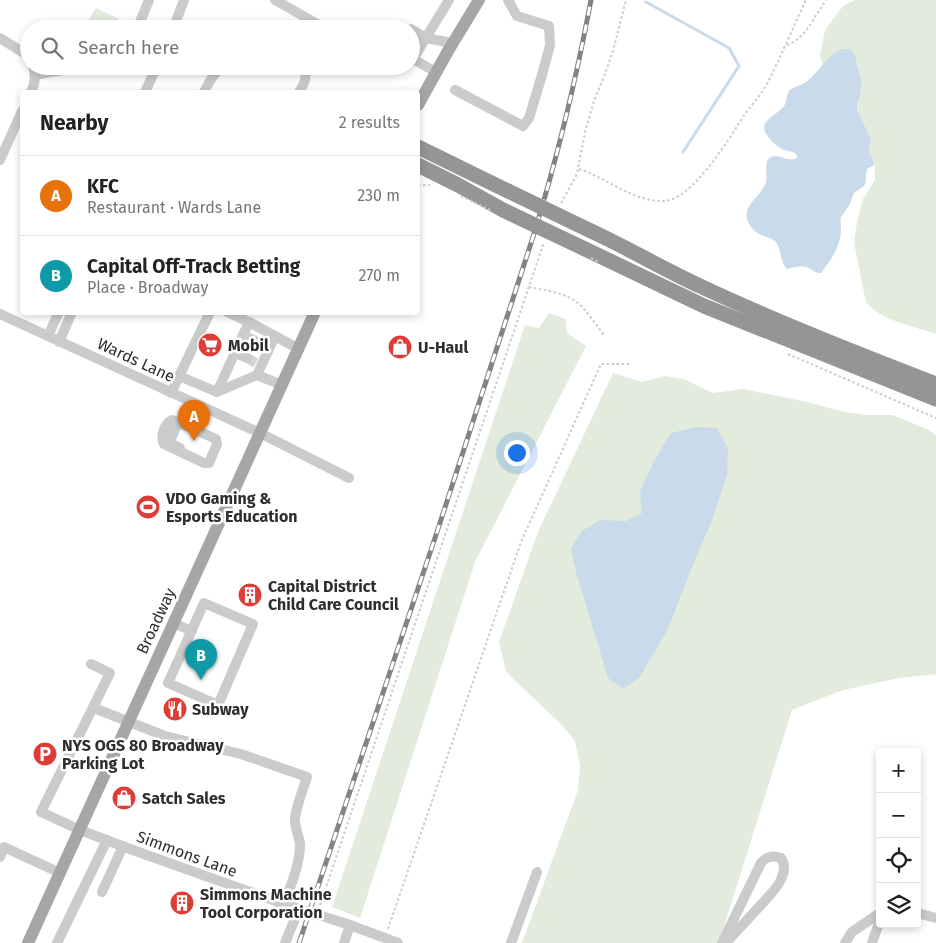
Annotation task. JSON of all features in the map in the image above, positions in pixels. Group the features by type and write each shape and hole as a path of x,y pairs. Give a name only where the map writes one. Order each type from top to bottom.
{"highway":[{"path":"420,147 708,290 793,327 936,394"},
{"path":"420,166 503,210 704,306 835,359 936,382"},
{"path":"887,372 936,399"}],"main road":[{"path":"420,101 452,43 479,0"},
{"name":"Broadway","path":"28,943 314,315"}],"street":[{"path":"141,20 149,0"},
{"path":"176,20 184,0"},
{"path":"275,0 310,20"},
{"path":"420,47 449,0"},
{"path":"455,90 523,126 529,118 550,45 549,26 517,16 508,0"},
{"path":"420,34 426,38 452,43"},
{"path":"0,38 20,50"},
{"path":"420,63 436,72"},
{"path":"32,90 35,82 34,75"},
{"path":"146,90 153,75"},
{"path":"205,90 214,75"},
{"path":"300,90 304,84 305,75"},
{"path":"0,160 20,116"},
{"name":"Wards Lane","path":"0,314 260,434 349,478"},
{"path":"48,336 58,315 68,322"},
{"path":"59,342 71,315"},
{"path":"171,393 209,315"},
{"path":"234,315 299,349"},
{"path":"217,392 249,322"},
{"path":"243,335 263,344"},
{"path":"217,392 255,365 263,344 275,336"},
{"path":"234,353 255,365 282,385"},
{"path":"179,376 217,392"},
{"path":"197,405 206,388"},
{"path":"178,422 216,439 217,444 209,463 204,458 171,443 170,438 178,422"},
{"path":"204,603 253,624 218,705 168,682 192,631 204,603"},
{"path":"173,623 192,631"},
{"path":"91,664 110,673 94,708 165,736 241,754 308,777 295,820 300,844 297,862 293,880 284,904"},
{"name":"Simmons Lane","path":"94,708 41,812 80,830 123,846 398,943"},
{"path":"57,943 107,840"},
{"path":"102,892 123,846"},
{"path":"0,856 4,847 60,873"},
{"path":"722,943 761,863 768,857 780,858 783,862 784,871 779,883 759,908 726,943"},
{"path":"511,943 537,872"},
{"path":"285,943 299,909"},
{"path":"921,914 936,918"},
{"path":"845,943 852,932 876,915"},
{"path":"344,943 350,925"},
{"path":"872,943 877,928"}],"path":[{"path":"561,202 579,169 585,132 594,101 613,51 626,0"},
{"path":"579,169 648,199 666,201 681,195 716,159 768,83 806,0"},
{"path":"783,48 798,39 806,31 826,0"},
{"path":"317,914 545,241"},
{"path":"529,286 563,295 573,300 584,308 604,335"},
{"path":"385,938 521,542 601,364 630,364"}],"green space":[{"path":"855,0 936,0 936,334 880,314 866,302 854,243 863,199 875,180 875,172 874,160 869,152 871,139 857,110 862,90 826,61 823,64 820,56 825,30 843,6"},
{"path":"96,8 119,19 118,20 89,20"},
{"path":"549,313 566,319 567,333 586,346 475,562 360,918 332,907 525,325 539,328"},
{"path":"613,373 642,382 665,376 684,379 713,393 744,389 845,412 866,415 893,415 929,430 936,435 936,674 899,678 843,690 792,710 722,933 717,943 522,943 578,790 580,765 575,741 562,725 506,672 499,642 538,532"}],"water":[{"path":"844,49 850,49 855,56 862,85 857,110 871,139 869,152 874,164 868,168 864,186 854,193 849,206 841,217 841,235 837,247 832,258 821,273 804,267 787,269 775,241 755,231 748,221 746,214 751,203 766,182 767,161 774,156 790,159 797,158 795,153 782,149 770,139 765,132 765,124 767,120 784,106 789,91 806,82 832,55"},
{"path":"697,427 717,428 728,448 727,475 712,520 668,629 639,678 623,689 608,678 576,572 571,548 582,531 600,520 626,521 642,513 640,491 654,461 671,433"}],"waterway":[{"path":"646,2 729,48 739,66 683,152"}],"tunnel":[{"path":"255,341 264,345"},
{"path":"247,358 256,363"}],"railway":[{"path":"299,943 437,532 533,237 565,119 591,0"}],"place":[{"name":"Mobil","path":"210,345"},
{"name":"U-Haul","path":"400,347"},
{"name":"KFC","path":"194,441"},
{"name":"VDO Gaming & Esports Education","path":"148,507"},
{"name":"Capital District Child Care Council","path":"250,595"},
{"name":"Capital Off-Track Betting","path":"201,680"},
{"name":"Subway","path":"175,709"},
{"name":"NYS OGS 80 Broadway Parking Lot","path":"45,754"},
{"name":"Satch Sales","path":"124,798"},
{"name":"Simmons Machine Tool Corporation","path":"182,903"}]}
